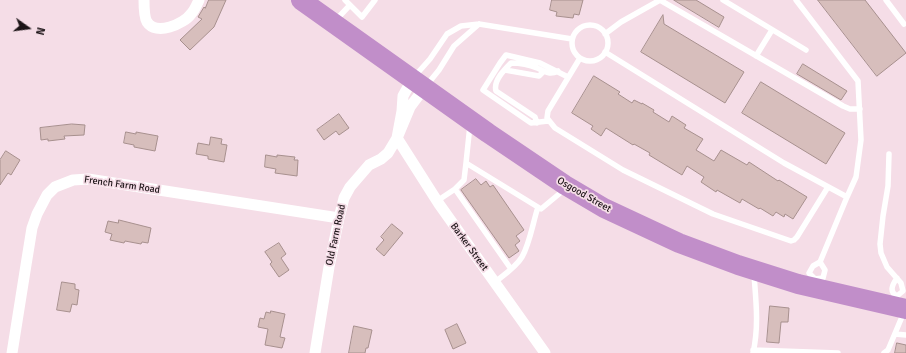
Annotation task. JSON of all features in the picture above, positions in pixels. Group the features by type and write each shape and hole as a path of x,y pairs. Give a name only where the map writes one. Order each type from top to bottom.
{"highway":[{"name":"Osgood Street","path":"301,0 471,121 568,187 604,208 679,243 754,271 903,301"}],"street":[{"path":"144,0 146,21 152,27 162,29 177,24 191,15 199,0"},
{"path":"397,138 403,96 419,83"},
{"name":"Barker Street","path":"397,138 437,201 546,353"},
{"name":"Old Farm Road","path":"315,353 339,218 344,198 350,187 369,165 388,153 397,138"},
{"name":"French Farm Road","path":"12,353 32,228 41,205 47,195 55,187 74,180 88,179 339,218"}],"lane":[{"path":"345,0 362,17 375,0"},
{"path":"605,34 621,22 660,0 843,106 850,109 860,109"},
{"path":"723,0 806,50"},
{"path":"796,0 858,81 861,140 856,177 820,262 813,266 810,273 813,283 823,278 825,270 820,262"},
{"path":"886,0 904,24"},
{"path":"333,23 350,5"},
{"path":"419,83 430,59 447,34 461,26 479,24 572,39"},
{"path":"419,83 439,70 454,46 479,24"},
{"path":"585,25 597,26 605,34 607,45 605,52 598,59 592,61 580,58 572,49 572,39 575,32 585,25"},
{"path":"756,56 772,30"},
{"path":"605,52 784,163 847,197"},
{"path":"548,121 531,123 483,90 506,55 540,63 568,77"},
{"path":"580,58 548,111 548,121 554,128 623,170 713,214 791,240 794,240 797,237 828,187"},
{"path":"537,122 535,117 496,91 496,82 512,63 538,68 544,72 553,74 558,72"},
{"path":"505,70 539,76 544,72"},
{"path":"437,201 455,190 464,180 471,121"},
{"path":"884,353 888,350 895,334 903,301 901,283 883,260 880,244 888,186 889,154"},
{"path":"466,163 541,209 568,187"},
{"path":"455,190 511,269"},
{"path":"495,282 511,269 522,257 529,241 538,207"},
{"path":"754,271 757,318 753,352 838,353"},
{"path":"897,278 891,290 903,301"},
{"path":"895,334 906,335"}],"building":[{"path":"209,0 226,0 214,27 190,50 180,40 202,19 198,17"},
{"path":"552,0 583,0 579,15 574,14 573,18 556,16 557,12 550,10"},
{"path":"674,0 696,0 724,17 719,27"},
{"path":"818,0 865,0 906,53 877,76"},
{"path":"663,15 664,24 744,72 725,103 641,52"},
{"path":"803,64 847,91 841,100 797,74"},
{"path":"594,76 620,92 618,94 632,103 634,100 642,103 669,122 672,116 686,125 684,128 703,139 696,150 714,161 721,150 747,165 749,162 778,181 779,180 807,197 793,219 785,214 784,217 776,212 773,216 742,199 740,203 717,190 716,192 701,182 704,177 687,166 682,175 649,155 650,153 634,144 633,145 606,128 601,136 591,129 593,126 572,113"},
{"path":"761,82 845,133 826,164 742,113"},
{"path":"339,114 349,128 339,135 336,131 324,140 317,130"},
{"path":"72,124 85,125 84,135 64,136 65,139 48,141 48,139 41,140 40,128"},
{"path":"126,132 136,134 136,132 158,136 155,151 134,147 134,145 124,143"},
{"path":"211,137 222,139 221,144 227,145 224,162 208,159 208,156 196,154 198,143 209,145"},
{"path":"6,151 20,160 11,175 8,173 0,185 0,160"},
{"path":"266,155 277,157 277,155 295,157 294,160 298,160 297,176 275,173 276,169 265,167"},
{"path":"476,179 481,185 486,181 490,187 493,185 524,230 516,236 520,241 515,245 519,251 509,258 461,190"},
{"path":"119,220 151,228 148,243 142,242 141,244 125,241 124,243 110,240 112,234 105,232 108,221 118,223"},
{"path":"392,224 403,233 384,256 376,249 384,240 381,237"},
{"path":"279,243 286,254 281,258 289,270 279,277 270,264 272,262 265,252"},
{"path":"62,282 75,284 75,289 79,290 77,305 72,304 70,312 57,310"},
{"path":"770,306 789,308 788,322 781,322 779,343 767,342"},
{"path":"271,311 285,314 280,337 285,338 282,348 265,345 268,329 258,327 260,318 264,319 266,312 270,313"},
{"path":"457,324 466,343 453,349 445,330"},
{"path":"354,326 372,330 368,348 366,348 365,353 349,353"},
{"path":"897,343 906,345 906,353 895,353"}]}
